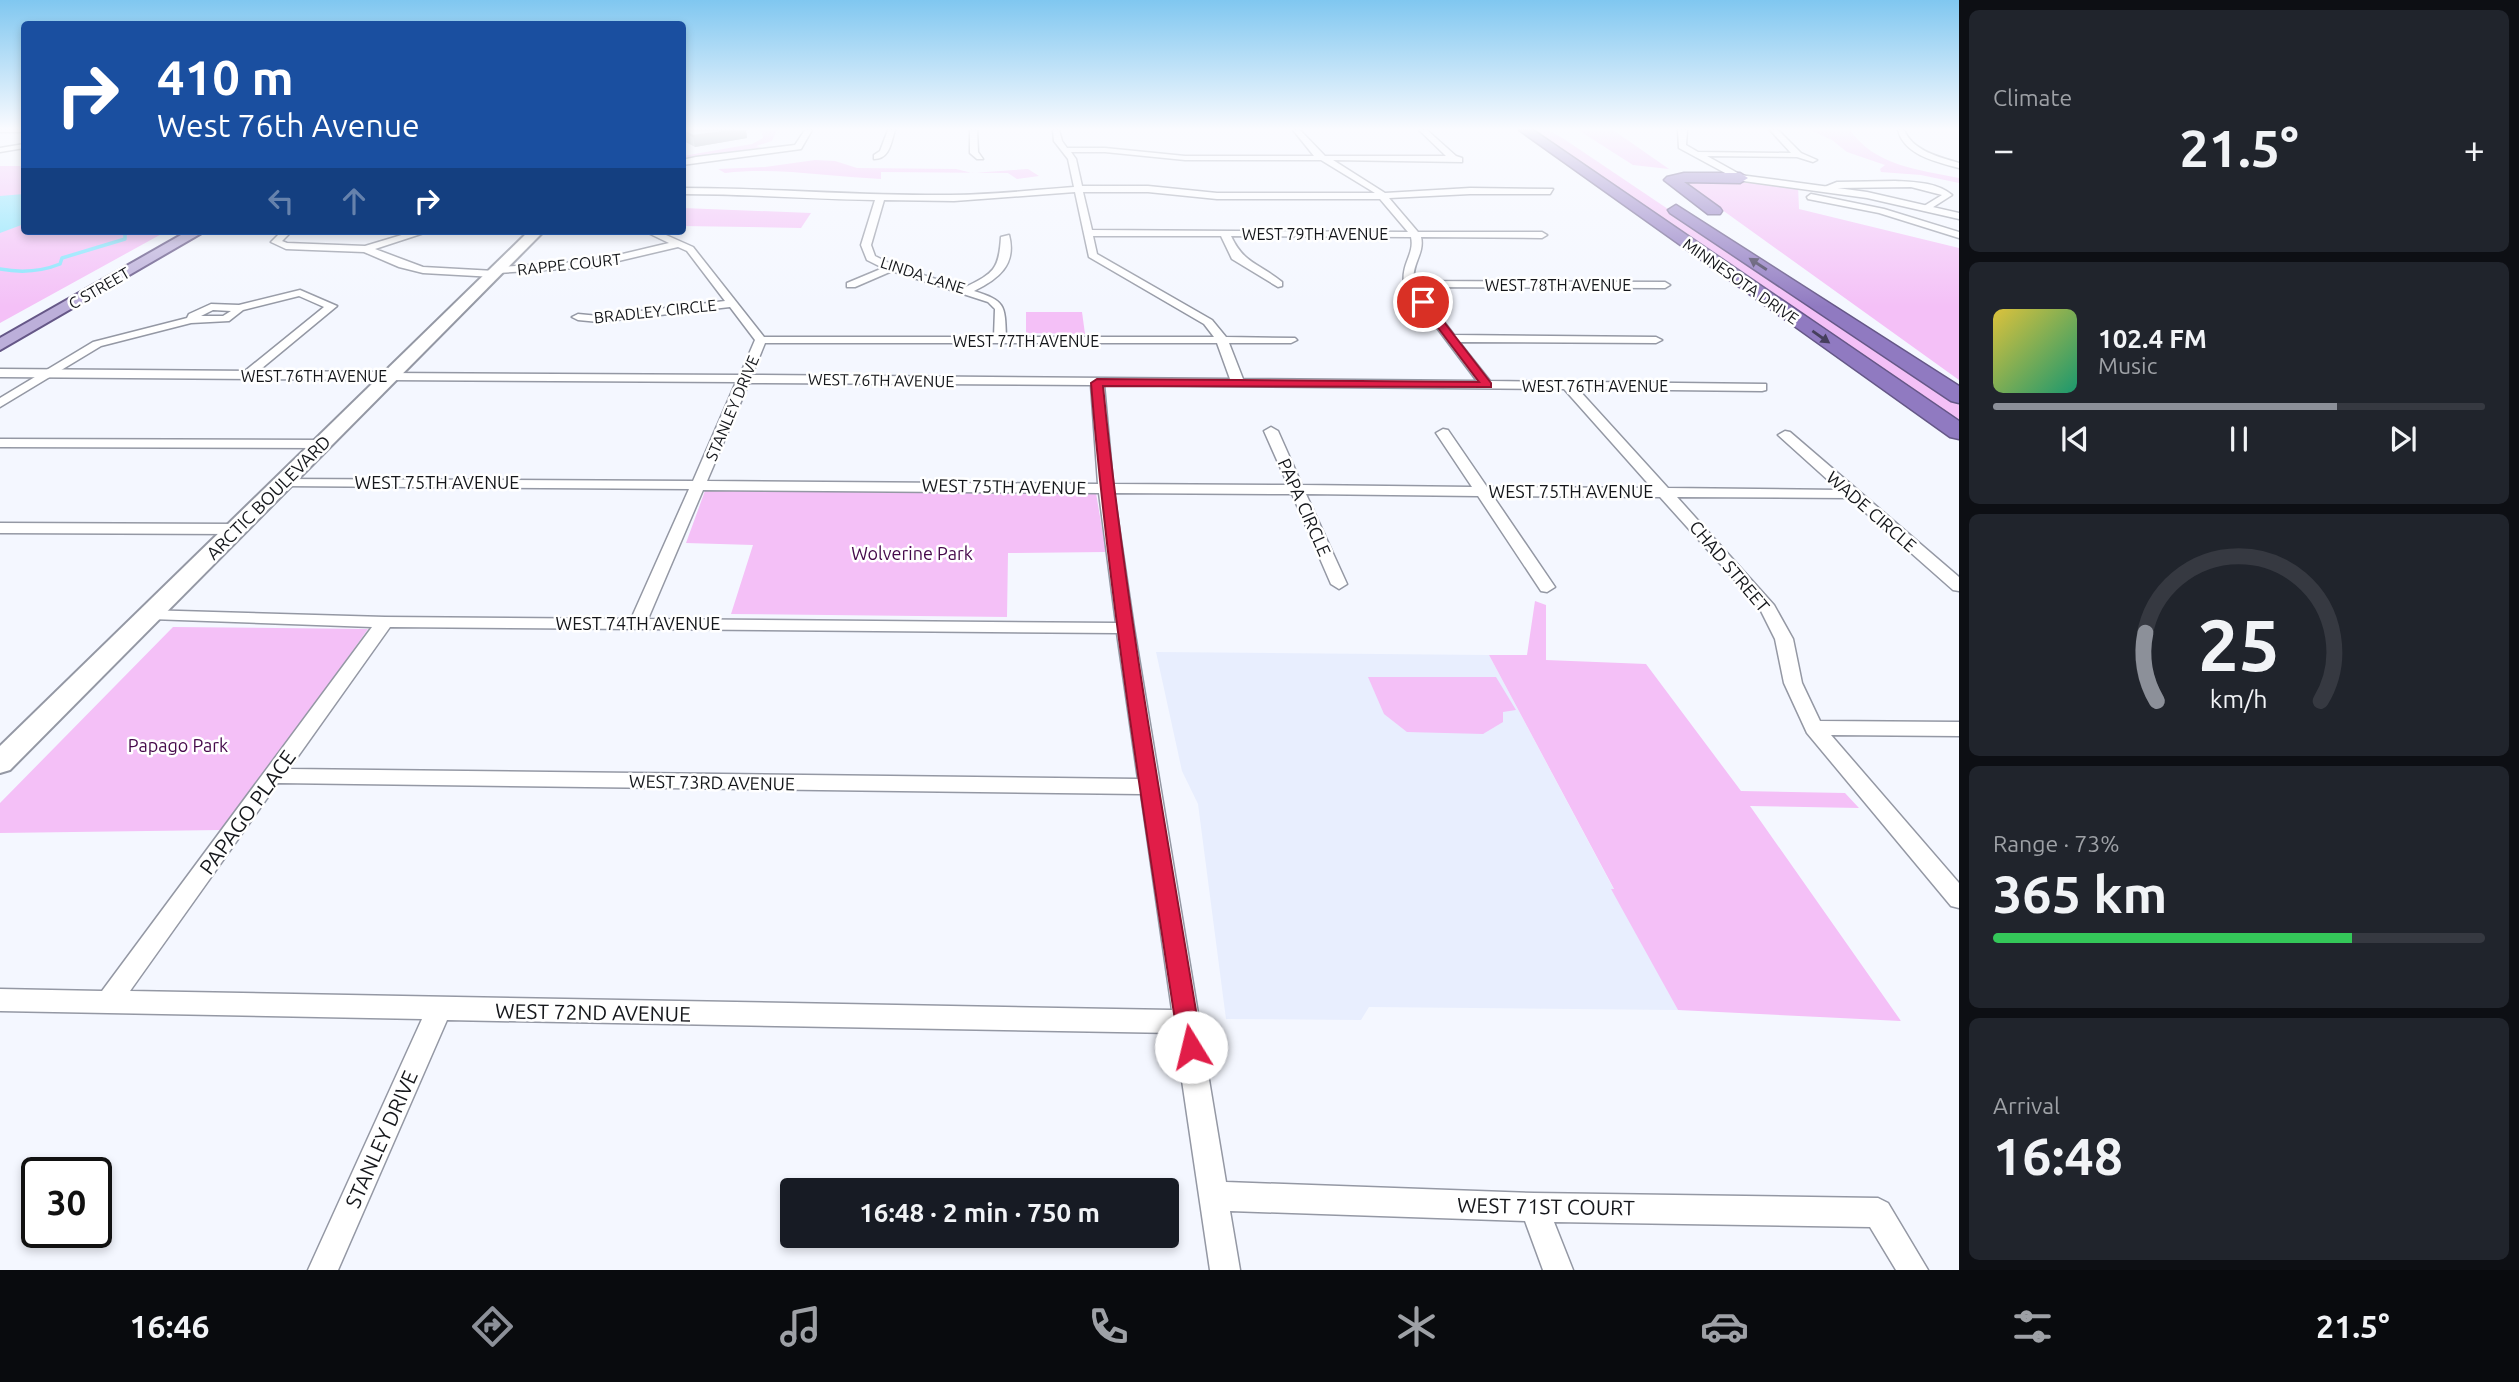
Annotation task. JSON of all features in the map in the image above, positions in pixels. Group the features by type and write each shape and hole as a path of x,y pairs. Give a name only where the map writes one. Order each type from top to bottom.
{"highway":[{"name":"MINNESOTA DRIVE","path":"1610,189 1959,432"},
{"path":"1684,189 1917,368"},
{"name":"MINNESOTA DRIVE","path":"1665,203 1959,396"}],"main road":[{"name":"C STREET","path":"0,332 173,235"},
{"name":"C STREET","path":"0,345 191,235"},
{"name":"ARCTIC BOULEVARD","path":"0,763 533,235"}],"street":[{"path":"686,191 974,197 1075,189"},
{"path":"1078,189 1092,255 1208,322 1218,331 1238,383"},
{"path":"1151,189 1217,196 1259,193 1384,196 1469,191 1550,191"},
{"path":"1373,189 1384,196 1415,234 1418,246 1407,270 1409,284 1487,385"},
{"path":"1833,189 1959,216"},
{"path":"1927,208 1948,195 1937,189"},
{"path":"1857,205 1867,195"},
{"name":"LINDA LANE","path":"880,197 867,252 871,258 891,268 967,290 997,304 1000,309 1000,341"},
{"path":"1811,197 1857,205 1959,235"},
{"name":"WEST 79TH AVENUE","path":"1087,233 1542,235"},
{"path":"1225,234 1236,257 1264,272 1279,284"},
{"path":"282,235 276,242 279,244 366,249 412,235"},
{"name":"STANLEY DRIVE","path":"638,623 761,340 690,249 659,235"},
{"path":"967,290 1001,270 1005,262 1006,237"},
{"name":"RAPPE COURT","path":"366,249 403,265 447,271 593,264 680,244"},
{"path":"850,285 891,268"},
{"name":"WEST 78TH AVENUE","path":"1409,284 1665,285"},
{"path":"0,403 97,344 191,320 225,319 239,308 300,293 332,306 246,375"},
{"name":"BRADLEY CIRCLE","path":"578,317 599,319 731,304"},
{"path":"1451,338 1656,340"},
{"name":"WEST 77TH AVENUE","path":"761,340 1291,340"},
{"name":"WEST 76TH AVENUE","path":"0,373 1762,387"},
{"path":"1097,383 1106,487 1125,628 1225,1270"},
{"name":"CHAD STREET","path":"1568,386 1766,605 1784,639 1793,682 1814,728 1959,900"},
{"name":"PAPA CIRCLE","path":"1271,431 1339,584"},
{"path":"1443,433 1547,587"},
{"name":"WADE CIRCLE","path":"1785,435 1959,586"},
{"path":"0,443 321,444"},
{"name":"WEST 75TH AVENUE","path":"283,482 699,483 1852,494"},
{"path":"0,528 236,529"},
{"name":"WEST 74TH AVENUE","path":"151,614 385,622 1125,628"},
{"name":"PAPAGO PLACE","path":"108,1002 385,622"},
{"path":"1814,728 1959,729"},
{"name":"WEST 73RD AVENUE","path":"274,776 1150,787"},
{"name":"WEST 72ND AVENUE","path":"0,1000 1187,1023"},
{"name":"STANLEY DRIVE","path":"323,1270 439,1009"},
{"name":"WEST 71ST COURT","path":"1214,1196 1534,1207 1878,1213 1913,1270"},
{"path":"1534,1207 1558,1270"}],"shaded area":[{"path":"1156,652 1489,655 1678,1010 1369,1007 1361,1020 1226,1019 1198,804 1182,771"}],"green space":[{"path":"0,189 21,189 21,235 160,235 0,323"},
{"path":"1617,189 1639,189 1959,405 1959,425"},
{"path":"1695,189 1798,189 1799,209 1959,248 1959,380"},
{"path":"686,208 811,213 801,228 686,226"},
{"path":"1026,312 1082,312 1085,334 1026,333"},
{"name":"Wolverine Park","path":"706,488 1096,493 1106,552 1008,553 1007,617 731,614 753,545 686,543"},
{"path":"1535,601 1546,605 1546,660 1646,664 1741,791 1845,793 1859,808 1750,806 1901,1021 1678,1010 1611,889 1614,889 1489,655 1527,655"},
{"name":"Papago Park","path":"173,627 368,629 261,781 255,784 221,830 0,833 0,803"},
{"path":"1368,677 1496,677 1516,710 1503,712 1503,722 1483,734 1407,732 1384,714"}],"water":[{"path":"21,194 21,225 0,233 0,196"}],"waterway":[{"path":"0,269 30,271 53,267 60,264 62,258 125,239 125,235"}],"route":[{"path":"1191,1047 1125,628 1106,487 1097,383 1487,385 1423,302"}]}
